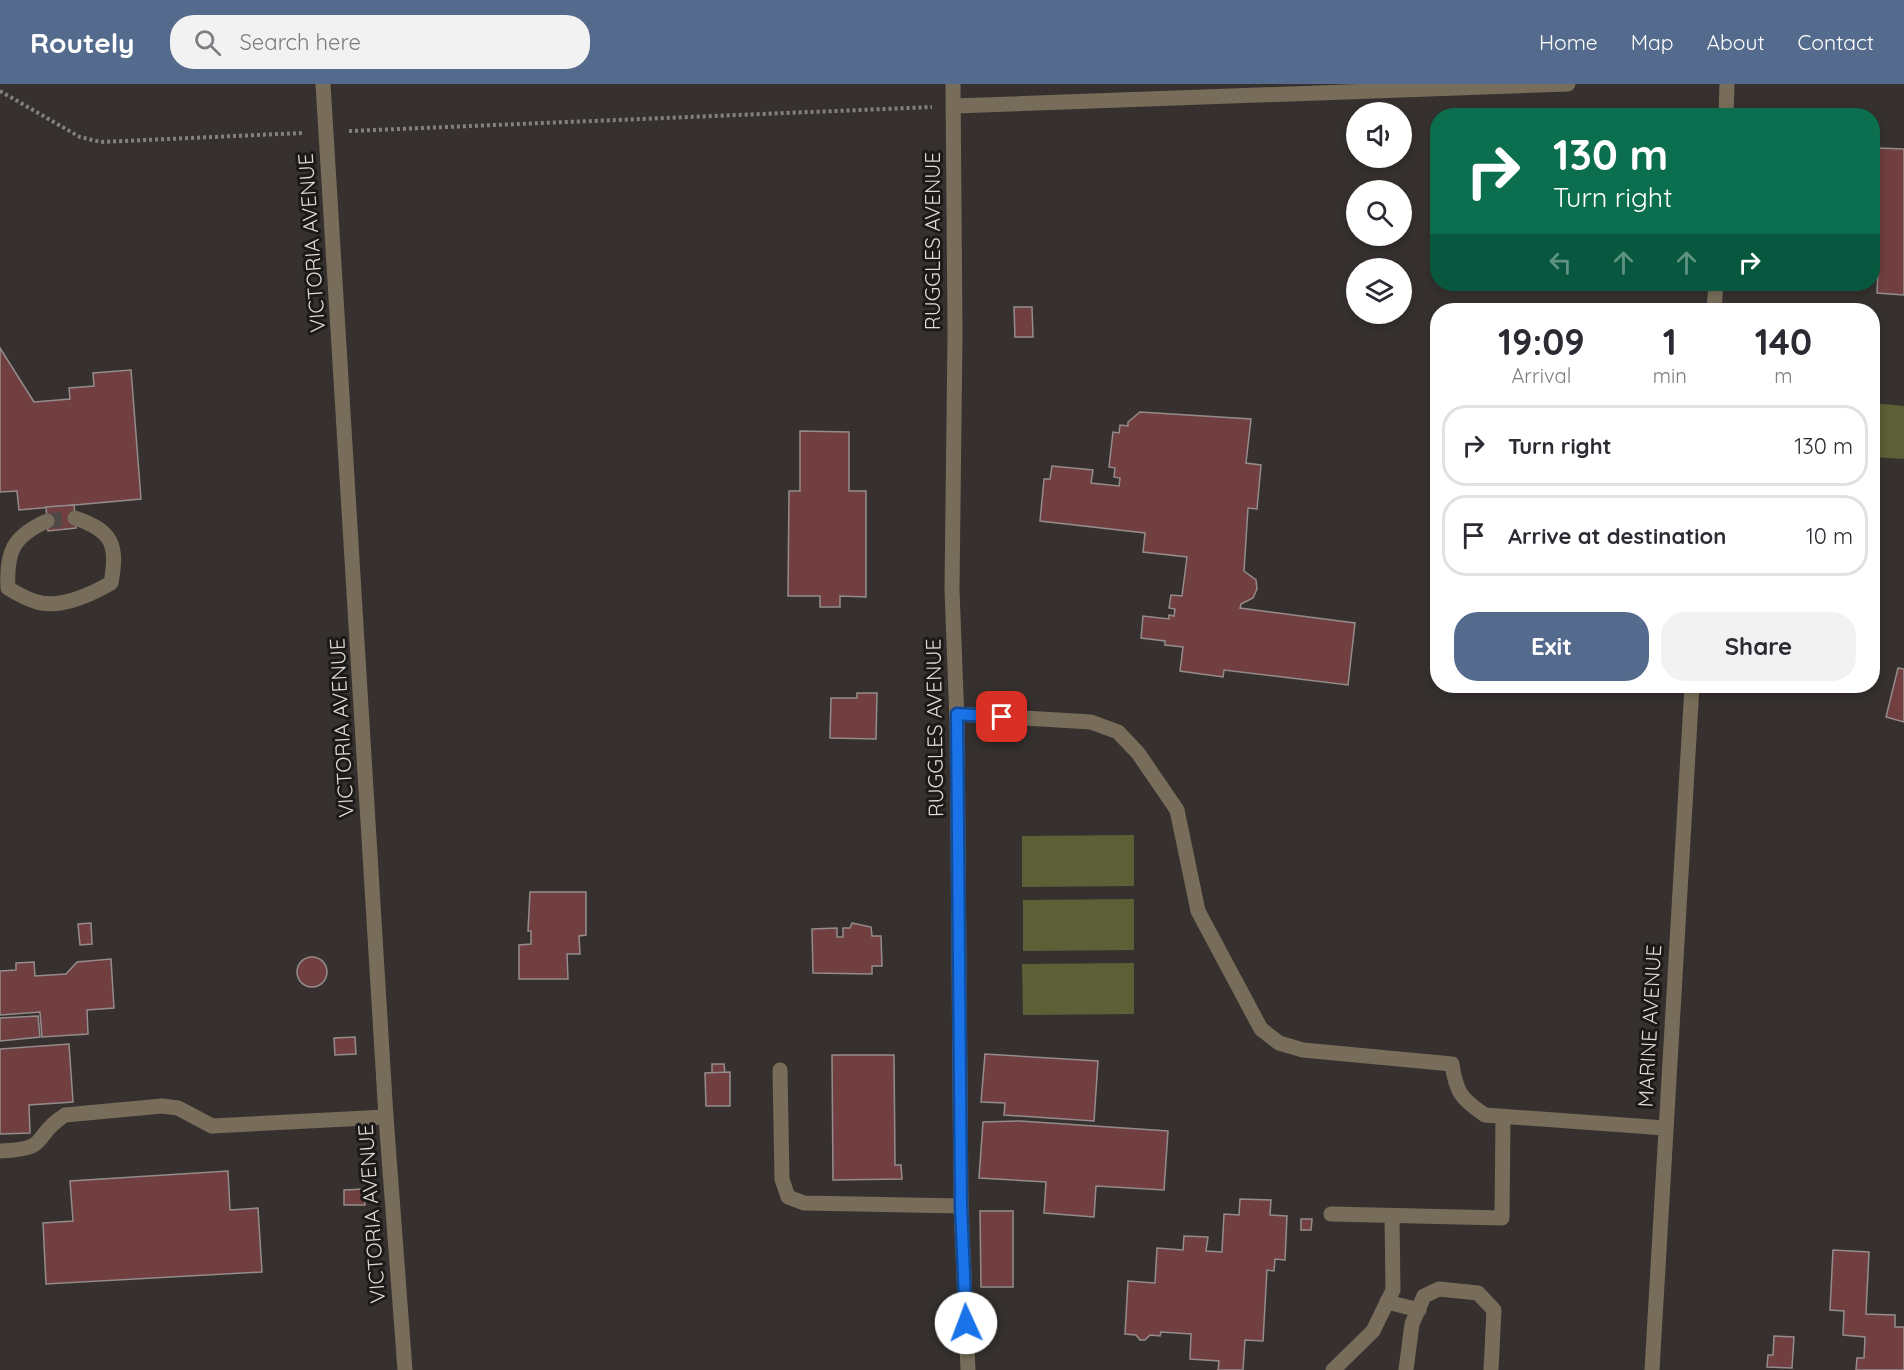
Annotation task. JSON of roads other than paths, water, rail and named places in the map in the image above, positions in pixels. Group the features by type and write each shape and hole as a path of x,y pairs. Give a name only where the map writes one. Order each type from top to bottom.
{"street":[{"name":"VICTORIA AVENUE","path":"323,84 386,1117 405,1370"},
{"name":"RUGGLES AVENUE","path":"953,84 952,590 957,714 961,1206 968,1370"},
{"path":"954,106 1568,84"},
{"path":"1726,108 1728,84"},
{"path":"47,521 30,529 15,543 6,564 4,591 36,602 62,602 88,597 111,583 116,558 108,537 96,525 75,518"},
{"name":"MARINE AVENUE","path":"1652,1370 1692,693"},
{"path":"957,714 1091,723 1118,732 1138,753 1177,810 1198,910 1261,1029 1279,1043 1303,1050 1452,1064 1455,1088 1467,1104 1485,1115 1665,1128"},
{"path":"780,1070 782,1179 788,1197 804,1203 961,1206"},
{"path":"0,1151 27,1150 38,1145 53,1123 65,1115 162,1106 178,1108 212,1126 386,1117"},
{"path":"1331,1214 1502,1218 1503,1118"},
{"path":"1333,1370 1373,1331 1393,1290 1392,1216"},
{"path":"1406,1370 1412,1324 1425,1296 1439,1289 1478,1293 1494,1310 1491,1370"},
{"path":"1387,1302 1419,1310"}],"tunnel":[{"path":"47,521 75,518"}]}
